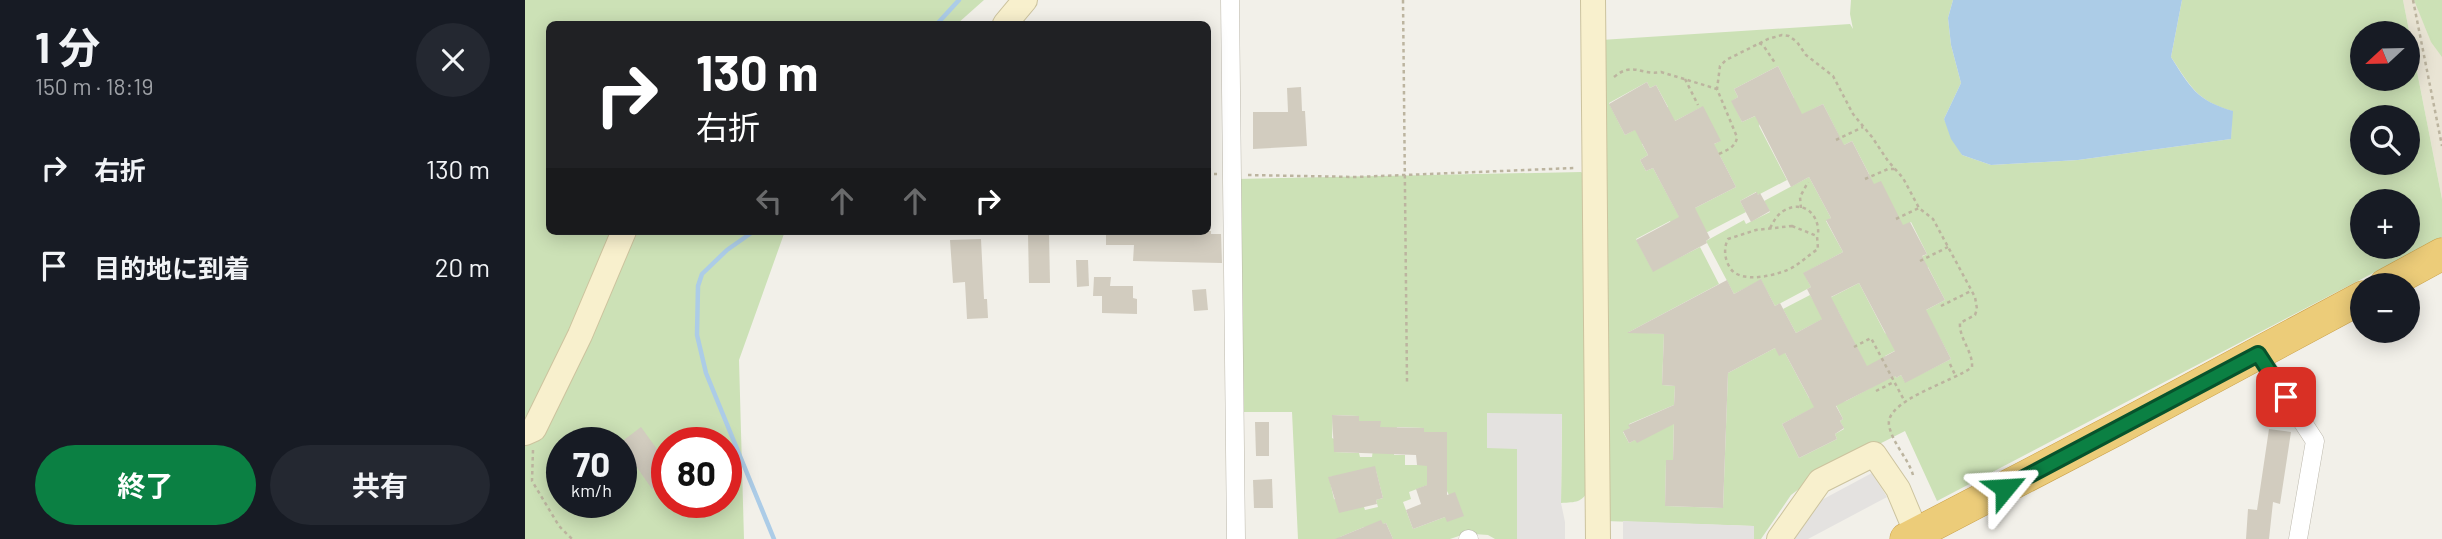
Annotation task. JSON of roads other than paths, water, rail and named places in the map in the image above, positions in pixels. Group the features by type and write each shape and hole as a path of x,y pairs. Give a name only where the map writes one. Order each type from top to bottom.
{"highway":[{"path":"2407,273 2442,254"},
{"path":"1914,537 2350,304"}],"street":[{"path":"1008,21 1025,0"},
{"path":"1230,0 1236,539"},
{"path":"1593,0 1598,539"},
{"path":"530,431 580,335 623,235"},
{"path":"2258,354 2315,441 2298,539"},
{"path":"1779,539 1820,481 1874,454 1898,489 1914,537"}],"water":[{"path":"1953,0 2182,0 2171,57 2195,91 2210,102 2233,111 2231,139 2078,160 1991,165 1962,155 1951,139 1944,119 1961,83 1951,45 1948,18"}],"waterway":[{"path":"940,21 959,0"},
{"path":"748,235 727,250 702,274 698,286 697,335 706,373 774,539"}]}
